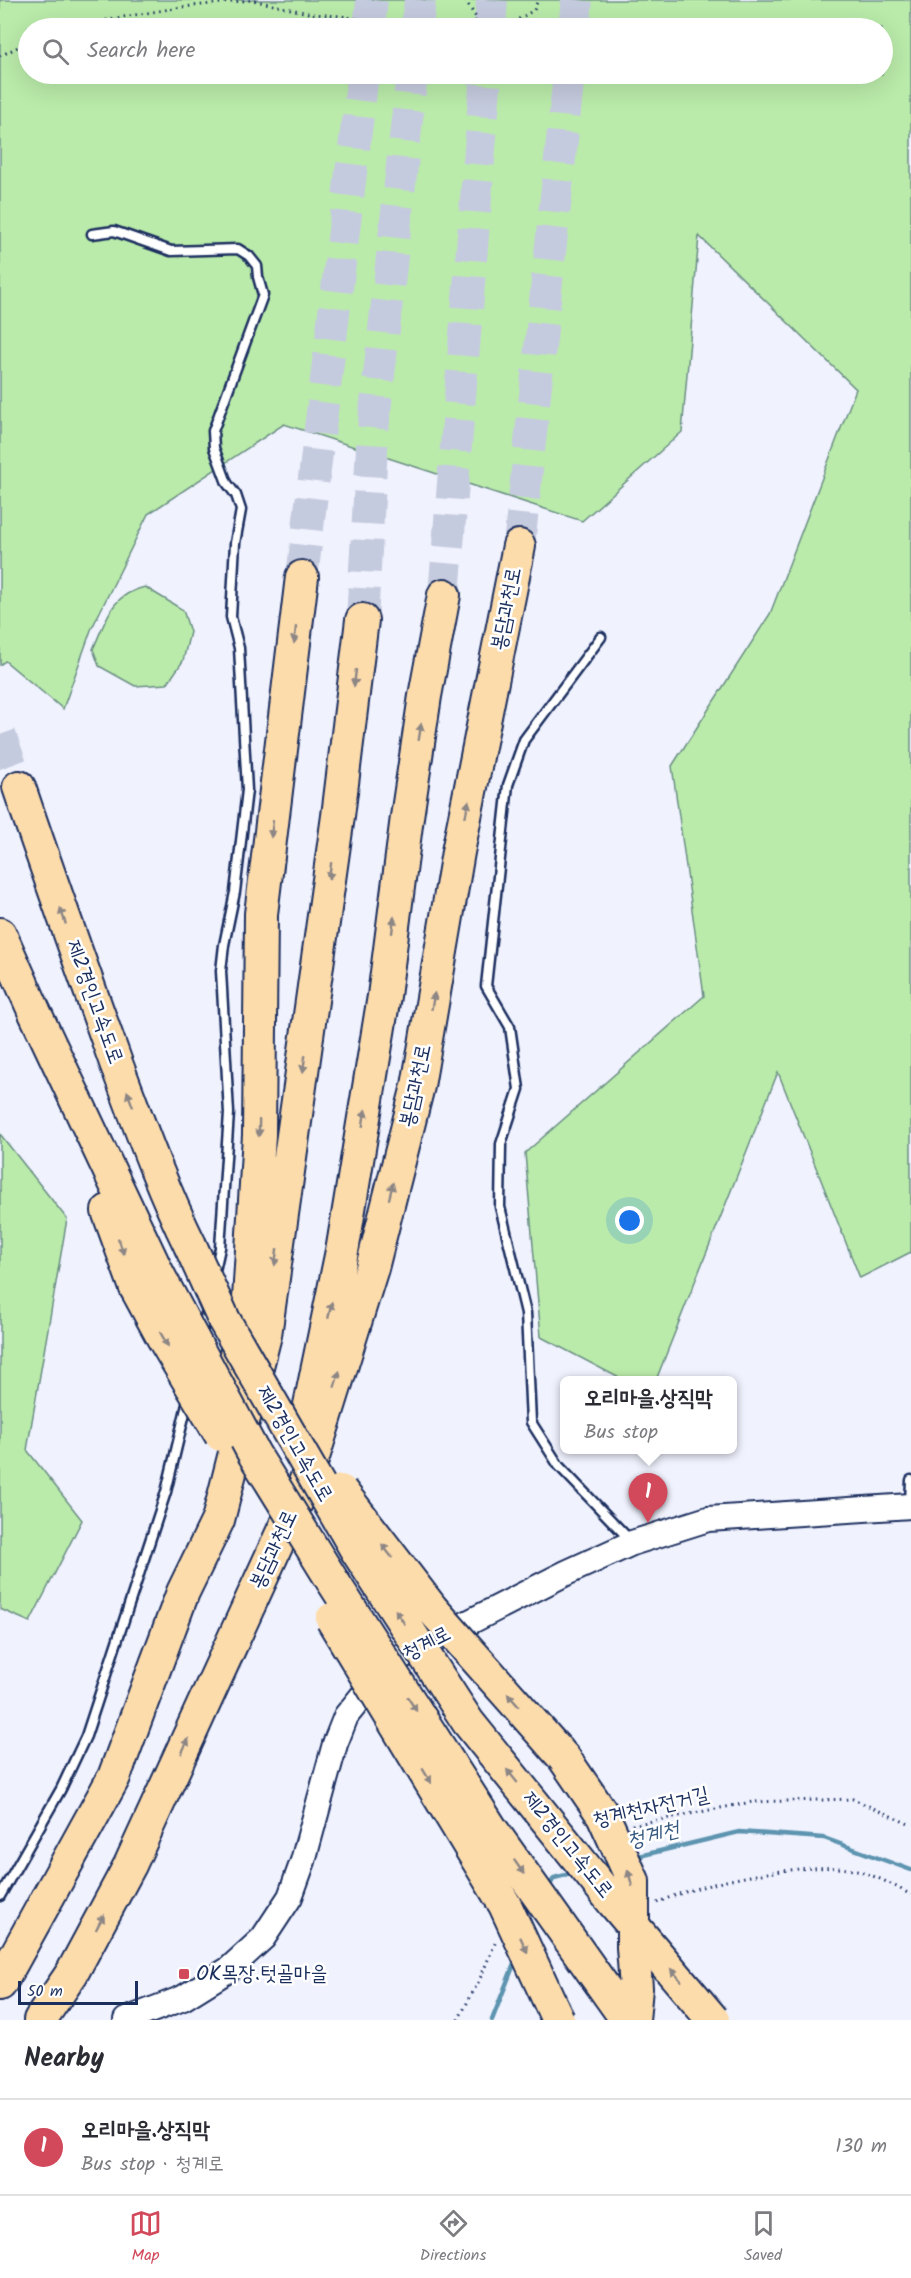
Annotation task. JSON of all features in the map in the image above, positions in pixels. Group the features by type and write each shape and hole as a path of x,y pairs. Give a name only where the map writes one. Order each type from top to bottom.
{"highway":[{"name":"봉담과천로","path":"40,2020 72,1973 130,1865 305,1483 372,1268 418,1086 458,852 519,546"},
{"path":"183,1592 249,1299 259,1135 261,914 302,577"},
{"name":"봉담과천로","path":"247,1608 307,1417 343,1246 384,996 425,696 444,595"},
{"path":"0,1984 114,1777 183,1592 218,1520 265,1335 338,816 363,620"},
{"name":"제2경인고속도로","path":"19,787 74,947 150,1154 173,1211 224,1320 357,1551 468,1722 613,1902 714,2020"},
{"name":"제2경인고속도로","path":"0,934 147,1281 332,1580 492,1830 627,2020"},
{"path":"190,1245 331,1479 432,1609 564,1758 603,1815 633,1881 633,1947 636,1988 633,2020"},
{"path":"147,1281 162,1336 505,1905 558,2020"},
{"path":"0,1971 22,1947"}],"street":[{"name":"청계로","path":"126,2020 183,1998 228,1970 263,1938 290,1898 303,1861 334,1744 346,1716 389,1663 566,1573 632,1543 708,1519 910,1506"}],"lane":[{"path":"92,234 114,231 171,250 238,249 249,256 257,266 263,295 213,431 214,448 227,483 236,495 241,510 235,543 231,617 239,648 247,790 235,892 220,971 229,1113 222,1228 196,1364"},
{"path":"601,637 524,740 508,785 486,986 510,1027 519,1089 501,1144 500,1207 526,1313 531,1422 559,1466 632,1543"},
{"path":"0,1896 62,1789 86,1736 166,1492 193,1376"},
{"path":"910,1506 911,1480"}],"path":[{"path":"117,18 182,7 252,0 312,14 352,18"},
{"path":"465,0 476,18"},
{"path":"519,18 534,9 538,0"},
{"path":"0,56 18,47"},
{"name":"청계천자전거길","path":"629,1826 752,1802 853,1799 911,1825"},
{"path":"648,1907 666,1898 716,1883 821,1868 847,1869 878,1876 911,1895"},
{"path":"458,2020 479,1981 496,1940"}],"green space":[{"path":"0,0 911,0 911,1252 860,1278 778,1072 658,1376 615,1376 541,1337 525,1153 704,996 672,766 770,614 856,389 699,236 682,432 582,521 284,424 148,514 91,630 63,709 5,661 0,665"},
{"path":"145,587 183,610 190,632 183,661 167,684 135,686 99,666 93,649 106,618 117,602 133,591"},
{"path":"0,1134 67,1219 27,1450 82,1520 30,1622 0,1609"}],"waterway":[{"name":"청계천","path":"635,1857 739,1832 824,1838 911,1870"},
{"name":"청계천","path":"548,1889 554,1878 574,1873"},
{"name":"청계천","path":"492,2020 516,1959"}],"tunnel":[{"path":"370,18 372,0"},
{"path":"418,18 420,0"},
{"path":"491,18 492,0"},
{"path":"575,18 577,0"},
{"path":"302,577 362,84"},
{"path":"362,620 373,430 411,84"},
{"path":"444,595 485,84"},
{"path":"519,546 568,84"},
{"path":"0,735 19,787"}],"place":[{"name":"오리마을.상직막","path":"648,1523"},
{"name":"OK목장.텃골마을","path":"184,1974"}]}
